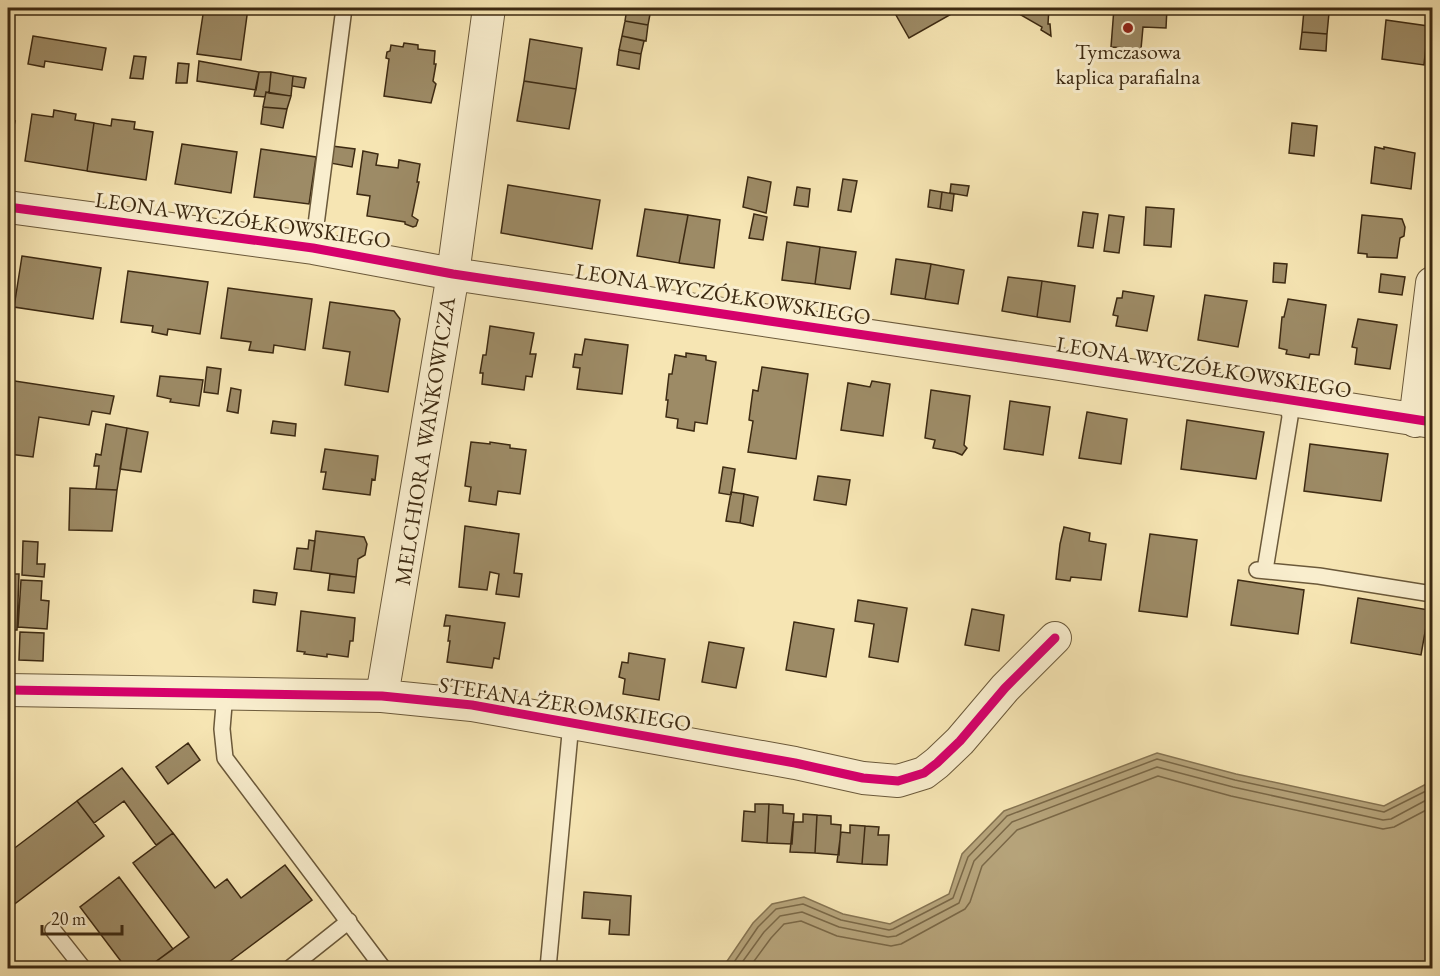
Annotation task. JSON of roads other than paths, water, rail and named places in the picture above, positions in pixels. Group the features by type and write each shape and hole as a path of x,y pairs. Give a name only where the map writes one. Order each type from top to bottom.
{"street":[{"name":"MELCHIORA WAŃKOWICZA","path":"382,696 453,274 489,8"},
{"name":"LEONA WYCZÓŁKOWSKIEGO","path":"8,207 313,248 453,274 1053,363 1424,422"},
{"path":"1424,422 1432,283"},
{"name":"STEFANA ŻEROMSKIEGO","path":"8,690 382,696 472,705 795,763 863,778 898,780 924,773 937,763 960,741 1005,688 1055,638"}],"lane":[{"path":"313,248 344,8"},
{"path":"1287,400 1290,417 1261,570 1319,576 1432,594"},
{"path":"225,693 222,729 225,758 383,969"},
{"path":"548,969 571,723"},
{"path":"290,969 349,921"},
{"path":"53,930 83,969"}],"water":[{"path":"1157,753 1236,774 1384,806 1432,781 1432,968 724,968 753,923 772,904 804,897 843,914 890,924 949,894 962,854 1004,811"}],"place":[{"name":"Tymczasowa kaplica parafialna","path":"1128,28"}]}
